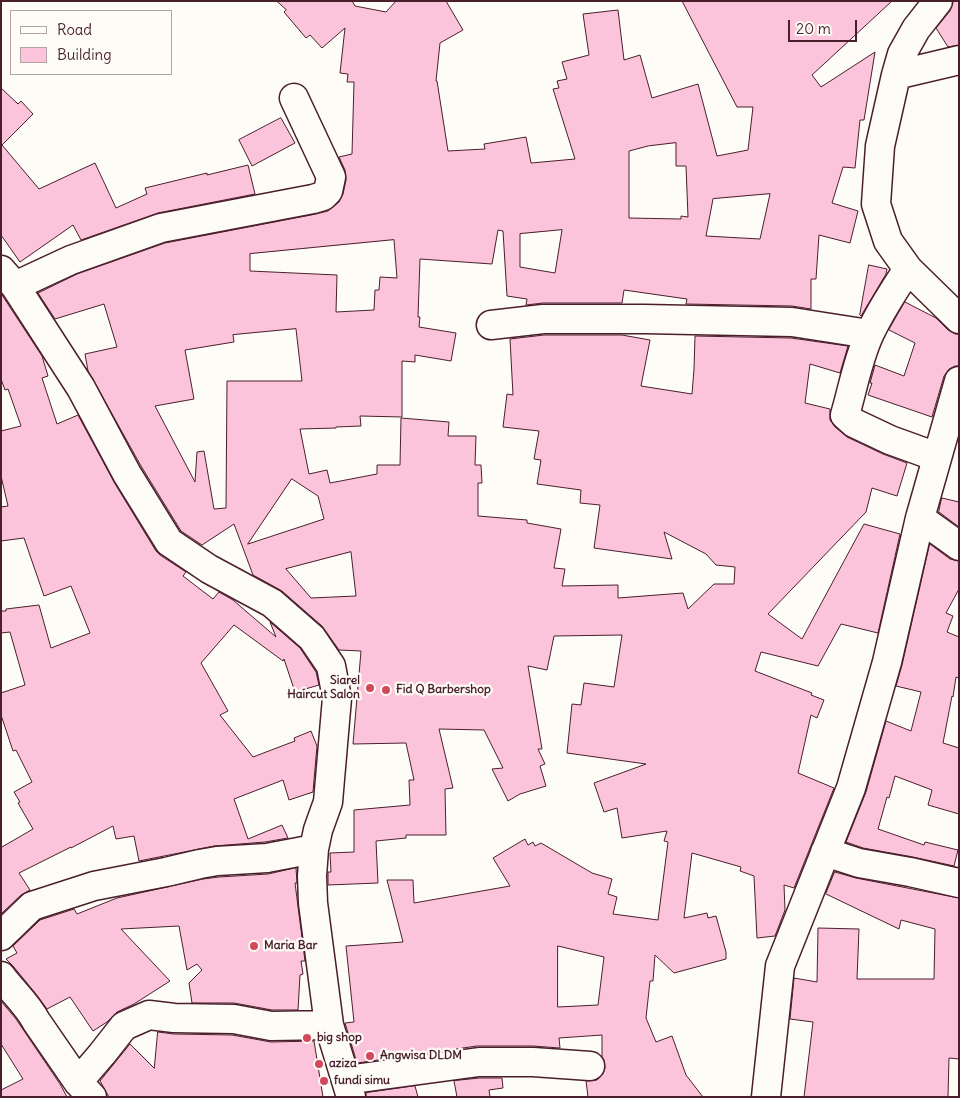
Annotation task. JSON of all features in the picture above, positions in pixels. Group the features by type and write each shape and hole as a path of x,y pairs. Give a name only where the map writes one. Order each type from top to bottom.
{"street":[{"path":"938,1 916,29 902,54 880,146 876,204 888,241 908,269 959,319"},
{"path":"896,75 959,60"},
{"path":"294,98 331,177 328,191 323,196 296,203 161,228 71,260 8,278 80,388 127,474 169,542 209,569 272,603 312,638 331,666 337,698 336,717 328,802 314,848 313,903 329,1025 349,1088 479,1062 533,1062 590,1066"},
{"path":"908,269 888,299 869,334 845,415 854,423 890,440 937,456"},
{"path":"491,325 543,319 792,322 869,334"},
{"path":"766,1097 780,966 851,788 887,662 920,518 959,381"},
{"path":"920,518 959,546"},
{"path":"1,936 32,906 94,886 217,861 267,858 314,848"},
{"path":"825,852 859,864 910,872 959,883"},
{"path":"1,976 31,1012 85,1089 102,1054 124,1026 149,1015 174,1018 234,1019 271,1026 329,1025"}],"building":[{"path":"277,1 352,1 355,6 386,12 396,1 446,1 463,30 440,43 436,81 448,151 485,149 484,144 526,137 531,163 575,159 553,89 559,88 557,81 567,79 562,62 589,55 583,14 618,10 624,60 640,55 652,98 698,84 717,156 748,150 753,107 737,107 682,1 892,1 812,75 821,87 875,52 864,120 860,120 855,168 843,167 832,203 858,211 850,243 819,235 816,279 811,279 811,309 792,306 686,304 687,299 624,290 622,303 543,303 526,305 527,299 507,296 503,231 498,230 492,264 420,259 419,327 456,333 451,361 415,355 415,362 402,361 402,417 360,416 361,426 300,429 309,474 327,470 330,483 377,474 377,465 400,465 401,418 449,422 448,436 476,436 475,465 481,465 482,483 478,483 478,516 527,520 527,523 561,529 554,568 565,569 562,586 618,585 618,598 683,593 688,609 714,584 734,584 735,567 716,565 706,554 664,532 672,559 594,548 600,505 580,503 581,490 537,484 541,460 534,459 539,431 503,427 507,394 513,395 510,339 544,335 622,335 650,340 641,386 692,394 695,336 791,338 848,346 840,373 810,364 805,403 830,409 830,420 847,437 907,463 897,496 872,488 866,512 768,614 802,639 864,524 900,534 878,633 841,624 818,666 761,652 755,671 812,693 811,695 824,700 817,718 811,715 798,773 834,788 794,888 784,885 785,910 775,936 757,938 754,876 740,871 741,867 692,853 684,918 707,913 708,918 716,916 726,952 726,959 674,973 655,955 653,981 650,981 646,1018 656,1042 672,1036 686,1075 703,1097 588,1097 586,1081 597,1080 603,1074 605,1068 602,1057 602,1035 559,1038 560,1048 477,1046 357,1063 345,1023 354,1022 346,946 403,942 387,880 413,880 414,903 510,886 493,858 525,839 528,845 533,842 535,846 541,843 592,873 612,879 608,894 617,897 613,914 658,920 668,842 664,841 667,831 622,838 617,808 604,812 594,783 646,764 567,753 572,704 581,705 584,683 614,687 622,635 554,636 547,670 528,666 542,749 538,749 545,764 540,766 546,786 520,794 508,801 492,769 503,768 484,730 439,729 453,788 445,789 446,835 406,835 406,838 376,841 378,883 328,885 328,872 331,872 330,853 354,852 354,810 410,805 409,780 414,780 406,743 353,744 361,651 339,650 322,626 282,591 253,575 234,524 202,545 181,531 141,466 88,371 85,354 117,347 104,304 55,319 38,293 77,274 165,243 316,214 328,211 339,202 346,180 345,170 339,157 352,154 354,82 347,82 348,74 340,73 345,28 322,48 310,35 306,38 284,12 286,10","holes":["676,143 676,166 686,166 688,217 681,216 681,219 629,218 629,151 648,146","770,194 760,239 706,236 713,199","562,230 555,273 520,267 520,234","394,240 397,278 380,277 379,290 375,290 374,310 336,312 337,275 250,271 250,254","296,329 302,381 227,381 226,508 214,509 204,451 197,452 195,482 155,406 194,399 185,350 234,342 233,335","292,479 318,496 324,519 248,544","351,552 356,596 311,598 286,569","558,946 604,957 598,1005 558,1007"]},
{"path":"953,1 959,1 959,45 948,47 936,28 950,11"},
{"path":"1,88 18,104 21,101 33,114 2,145 39,189 95,163 116,208 147,194 145,188 248,165 255,194 158,213 81,240 73,225 20,262 1,235"},
{"path":"281,118 295,143 252,166 239,140"},
{"path":"869,265 887,269 886,274 861,316 860,315"},
{"path":"2,295 42,356 48,376 42,378 57,424 78,415 114,482 156,551 186,572 183,576 213,599 219,592 233,600 276,637 270,622 300,648 316,672 319,685 295,692 284,659 283,661 234,625 201,663 228,711 220,715 253,757 295,741 294,738 311,731 317,746 313,792 289,800 283,780 234,799 248,839 282,825 288,838 265,842 214,846 139,861 134,836 116,839 113,826 19,873 30,890 21,895 1,914 1,846 33,829 14,792 32,782 16,750 13,751 1,715 1,693 25,685 10,632 1,633 1,611 39,605 51,648 90,633 71,586 44,596 24,538 1,541 1,507 8,506 1,476 1,431 21,426 8,389 5,390 1,379"},
{"path":"905,302 936,318 948,330 959,334 959,366 949,369 944,376 932,417 868,395 875,365 904,376 915,343 889,330"},
{"path":"942,498 959,502 959,527 939,512"},
{"path":"930,544 950,559 959,561 959,589 946,613 953,616 947,632 959,637 959,678 956,677 943,743 959,748 959,814 928,805 932,790 895,776 878,829 924,845 925,842 958,850 954,866 863,848 846,842 866,792 886,721 911,731 921,692 896,686"},
{"path":"296,868 297,883 295,883 305,961 301,961 303,974 300,975 298,1010 272,1010 234,1003 192,1003 189,983 202,970 197,964 187,970 179,926 121,929 170,981 134,1004 117,1012 107,1022 93,1031 70,997 47,1009 6,959 17,953 13,946 40,920 74,909 77,914 117,898 203,879 268,874"},
{"path":"835,872 856,878 959,898 959,1059 949,1058 948,1097 804,1097 813,1022 790,1019 794,978 817,982 818,928 859,929 857,979 934,979 935,929 901,920 899,929 826,894"},
{"path":"1,1001 16,1019 67,1097 1,1097 1,1090 23,1079 1,1044"},
{"path":"158,1032 232,1035 271,1042 314,1041 323,1097 109,1097 100,1081 130,1044 154,1068"},
{"path":"502,1078 503,1088 489,1090 490,1097 457,1097 454,1081"},
{"path":"415,1086 418,1097 366,1097 366,1093"}],"place":[{"name":"Siarel Haircut Salon","path":"370,688"},
{"name":"Fid Q Barbershop","path":"386,690"},
{"name":"Maria Bar","path":"254,946"},
{"name":"big shop","path":"307,1038"},
{"name":"Angwisa DLDM","path":"370,1056"},
{"name":"aziza","path":"319,1064"},
{"name":"fundi simu","path":"324,1081"}]}
